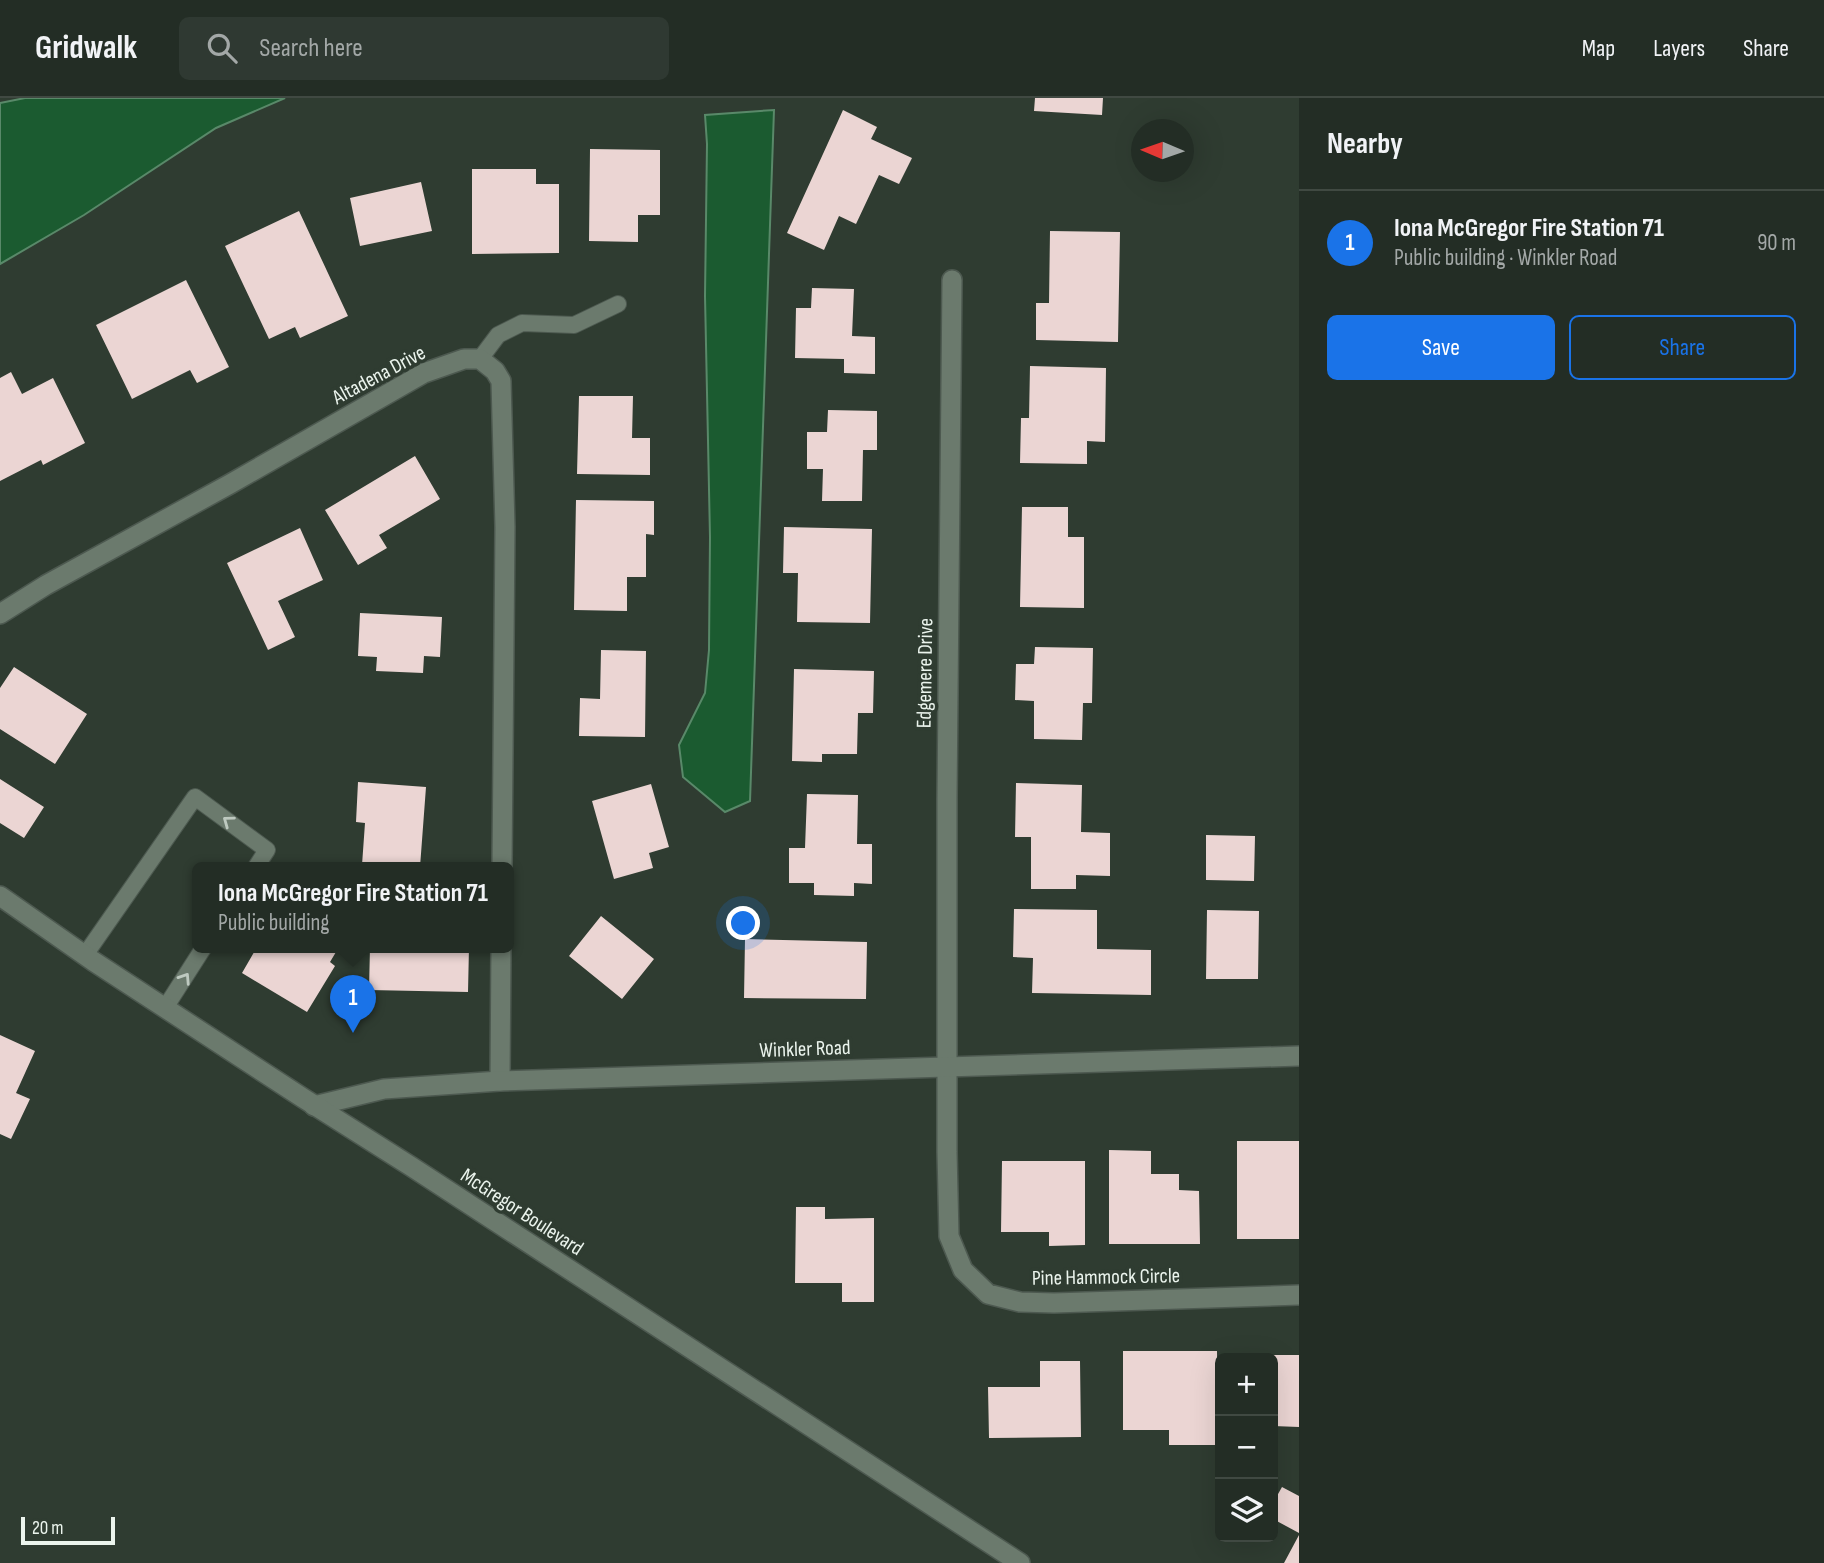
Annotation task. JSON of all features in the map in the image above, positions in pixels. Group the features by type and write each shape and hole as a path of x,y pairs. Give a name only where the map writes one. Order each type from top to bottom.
{"street":[{"name":"Edgemere Drive","path":"947,1067 952,280"},
{"name":"Altadena Drive","path":"0,614 46,585 424,373 464,359 480,359"},
{"path":"480,359 495,371 501,381 505,527 502,862"},
{"name":"McGregor Boulevard","path":"0,896 314,1106 412,1167 1015,1562"},
{"path":"500,1081 501,953"},
{"name":"Winkler Road","path":"314,1106 384,1089 500,1081 1299,1056"},
{"name":"Pine Hammock Circle","path":"947,1067 949,1236 963,1270 988,1294 1020,1302 1054,1303 1299,1295"}],"lane":[{"path":"480,359 498,335 522,324 574,325 618,304"},
{"path":"85,955 195,797 267,850 259,862"},
{"path":"165,1008 200,953"}],"shaded area":[{"path":"25,98 285,98 216,128 84,215 0,264 0,103"},
{"path":"774,110 750,801 725,812 683,777 679,745 705,693 709,650 705,115"}],"building":[{"path":"1035,98 1103,98 1102,115 1034,111"},
{"path":"843,110 877,127 871,139 912,158 899,184 879,175 856,224 839,216 824,250 787,233"},
{"path":"590,149 660,150 660,215 638,215 638,242 589,241"},
{"path":"472,169 536,169 536,184 559,184 559,253 472,254"},
{"path":"421,182 432,231 360,246 350,198"},
{"path":"299,211 348,316 300,338 295,327 269,339 225,246"},
{"path":"1050,231 1120,232 1118,342 1036,340 1036,303 1049,303"},
{"path":"186,280 229,367 197,383 190,370 132,399 96,325"},
{"path":"812,288 854,289 852,336 875,337 875,374 844,373 844,359 795,358 796,308 811,308"},
{"path":"1030,366 1106,368 1105,442 1087,441 1087,464 1020,463 1021,418 1029,418"},
{"path":"11,372 22,394 53,378 85,443 43,465 41,460 0,481 0,378"},
{"path":"579,396 633,396 632,438 650,438 650,475 577,474"},
{"path":"828,410 877,411 877,450 863,450 862,501 822,501 823,469 807,469 807,432 827,432"},
{"path":"415,456 440,499 379,535 387,548 358,565 325,510"},
{"path":"576,500 654,501 654,535 646,534 646,577 627,577 627,611 574,610"},
{"path":"1022,507 1068,507 1068,537 1084,537 1084,608 1020,607"},
{"path":"784,527 872,529 870,623 797,622 798,573 783,573"},
{"path":"300,528 323,580 278,601 295,637 268,650 227,563"},
{"path":"360,613 442,617 440,657 424,656 423,673 376,671 377,657 358,656"},
{"path":"1035,647 1093,648 1092,703 1083,703 1082,740 1034,739 1034,701 1015,700 1016,664 1034,664"},
{"path":"601,650 646,651 645,737 579,736 580,698 600,699"},
{"path":"14,667 87,714 55,764 0,729 0,688"},
{"path":"794,669 874,671 873,713 858,713 857,754 822,754 822,762 792,761"},
{"path":"0,779 44,807 24,838 0,823"},
{"path":"358,782 426,787 420,862 362,862 365,823 356,822"},
{"path":"1016,783 1082,785 1081,832 1110,833 1110,876 1076,875 1076,889 1031,889 1031,837 1015,837"},
{"path":"651,784 669,847 649,853 653,868 614,879 592,801"},
{"path":"807,794 858,795 857,844 872,844 872,884 854,883 854,896 814,895 814,883 789,883 789,848 805,848"},
{"path":"1206,835 1255,836 1254,881 1206,880"},
{"path":"1014,909 1097,910 1097,949 1151,950 1151,995 1032,993 1033,958 1013,957"},
{"path":"1207,910 1259,911 1258,979 1206,979"},
{"path":"601,916 654,959 622,999 569,956"},
{"path":"745,939 867,942 866,999 744,998"},
{"path":"254,953 335,953 330,962 335,966 307,1012 242,973"},
{"path":"370,953 469,953 468,992 369,990"},
{"path":"0,1035 35,1051 16,1093 30,1099 11,1139 0,1134"},
{"path":"1237,1141 1299,1141 1299,1239 1237,1239"},
{"path":"1109,1150 1151,1151 1151,1174 1179,1174 1179,1190 1199,1191 1200,1244 1109,1244"},
{"path":"1002,1161 1085,1161 1085,1245 1049,1246 1049,1232 1001,1232"},
{"path":"796,1207 825,1207 825,1219 874,1218 874,1302 842,1302 842,1283 795,1283"},
{"path":"1123,1351 1217,1351 1215,1445 1169,1445 1169,1430 1123,1430"},
{"path":"1278,1355 1299,1355 1299,1427 1278,1426"},
{"path":"1040,1361 1080,1361 1081,1437 989,1438 988,1387 1040,1387"},
{"path":"1282,1487 1299,1496 1299,1533 1278,1522 1278,1494"},
{"path":"1299,1535 1299,1563 1284,1563"}],"place":[{"name":"Iona McGregor Fire Station 71","path":"353,1033"}]}
